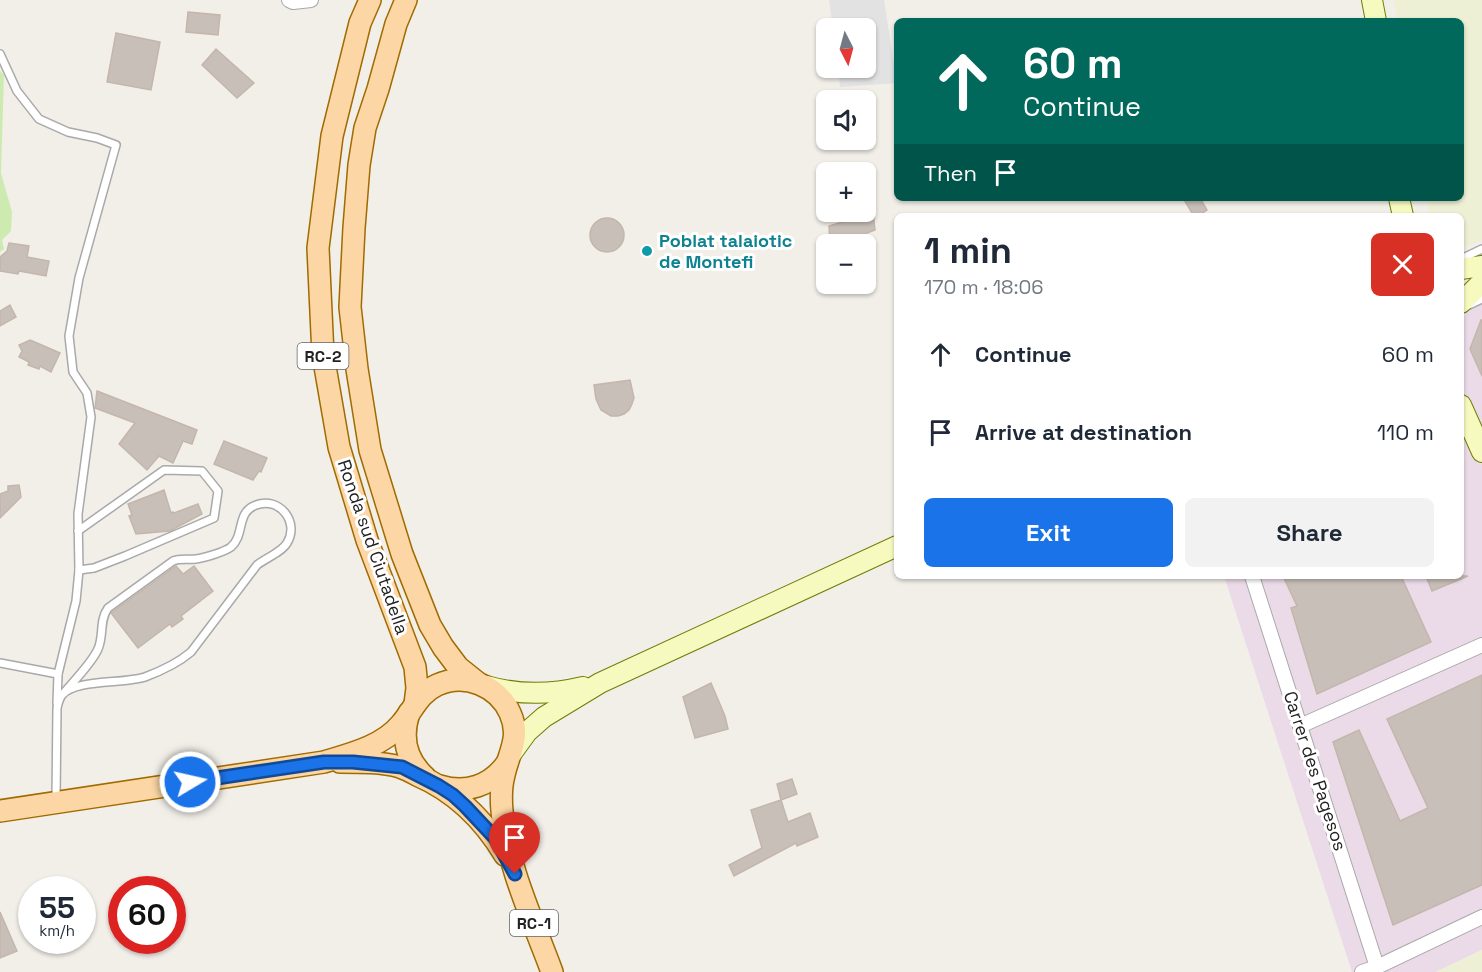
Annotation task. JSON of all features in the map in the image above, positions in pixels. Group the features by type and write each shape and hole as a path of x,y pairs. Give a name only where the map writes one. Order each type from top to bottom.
{"main road":[{"name":"Ronda sud Ciutadella","path":"370,0 360,23 332,136 318,248 323,355 339,447 366,540 415,667 417,687 412,708"},
{"name":"Ronda sud Ciutadella","path":"406,0 396,24 365,128 359,165 350,307 370,450 402,554 430,625 443,647 458,667 482,685"},
{"path":"1372,0 1375,18"},
{"path":"1464,269 1482,266"},
{"path":"1464,300 1482,282"},
{"path":"1464,412 1482,452"},
{"path":"324,762 353,762 402,767 433,782 457,790 474,788 490,780 503,768 526,732 544,717 600,683 894,547"},
{"path":"0,811 324,762 351,754 390,735 401,725 426,691 438,684 466,680 510,692 536,694 568,691 600,683"},
{"path":"482,685 500,697 513,720 515,737 510,757"},
{"path":"412,708 405,730 407,749 414,765 433,782"},
{"name":"RC-1","path":"510,757 503,776 502,811 505,834 515,874 552,972"},
{"name":"RC-1","path":"433,782 453,795 495,838 515,874"}],"street":[{"path":"288,0 293,2 311,0"},
{"name":"Carrer des Pagesos","path":"1253,579 1377,967"},
{"path":"1300,726 1482,645"},
{"path":"1362,972 1482,917"}],"lane":[{"path":"0,54 17,91 39,119 68,132 116,145 79,278 69,336 73,372 87,393 91,417 78,514 79,570 76,601 58,675 56,803"},
{"path":"1464,258 1482,249"},
{"path":"1464,308 1482,299"},
{"path":"78,531 164,470 202,471 218,491 214,518 94,568 79,570"},
{"path":"57,708 62,695 95,655 101,640 104,612 108,608 172,561 199,559 230,548 236,541 243,516 255,505 273,504 286,512 291,527 288,542 283,548 257,565 186,657 145,677 76,686 62,695"},
{"path":"0,663 58,675"}],"shaded area":[{"path":"829,0 884,0 894,64 894,83 840,87 839,78 876,78 876,18 832,18"},
{"path":"1482,296 1482,950 1436,972 1352,972 1225,579 1464,579 1464,318 1467,311"}],"green space":[{"path":"1394,0 1482,0 1482,240 1467,247 1464,246 1464,213 1429,213 1427,201 1464,201 1464,18 1397,18"},
{"path":"0,71 4,75 1,173 12,212 11,231 2,240 4,249 0,252"},
{"path":"1482,950 1482,972 1436,972"}],"building":[{"path":"188,12 220,15 218,35 186,32"},
{"path":"116,33 160,42 151,90 107,82"},
{"path":"216,49 254,83 237,98 202,65"},
{"path":"1185,201 1202,201 1207,210 1202,213 1192,213"},
{"path":"607,218 619,223 624,235 619,247 607,252 595,247 590,235 595,223"},
{"path":"842,222 874,222 875,230 867,234 829,234 829,226"},
{"path":"9,243 29,246 27,257 49,261 46,276 19,271 18,274 0,271 0,257 7,251"},
{"path":"10,305 16,317 0,326 0,311"},
{"path":"1482,320 1482,376 1470,349"},
{"path":"30,340 60,353 51,372 40,366 39,369 28,365 29,362 19,357 22,351 19,345"},
{"path":"630,380 634,398 629,410 618,416 611,416 601,410 596,399 594,385"},
{"path":"97,391 197,430 192,444 183,441 173,463 159,456 147,470 119,444 135,423 95,408"},
{"path":"224,441 267,458 261,472 259,471 253,480 214,464"},
{"path":"19,485 21,497 0,518 0,494 8,491 8,486"},
{"path":"164,490 171,513 198,504 202,514 170,531 136,534 129,516 132,515 128,504"},
{"path":"176,566 183,574 194,566 213,591 181,616 183,619 172,627 170,624 138,648 111,613"},
{"path":"1284,579 1402,579 1431,642 1317,694 1291,608 1297,606"},
{"path":"1427,579 1461,579 1432,591"},
{"path":"1482,675 1482,885 1393,925 1333,742 1359,730 1400,821 1428,808 1387,719"},
{"path":"711,683 728,729 695,738 683,697"},
{"path":"792,779 797,794 781,800 777,784"},
{"path":"781,800 788,822 810,813 818,837 797,846 796,843 734,876 729,865 762,848 751,810"},
{"path":"0,912 17,951 0,958"}],"place":[{"name":"Poblat talaiotic de Montefi","path":"647,251"}],"route":[{"path":"190,782 324,762 353,762 402,767 439,786 465,806 495,838 515,874"}]}
